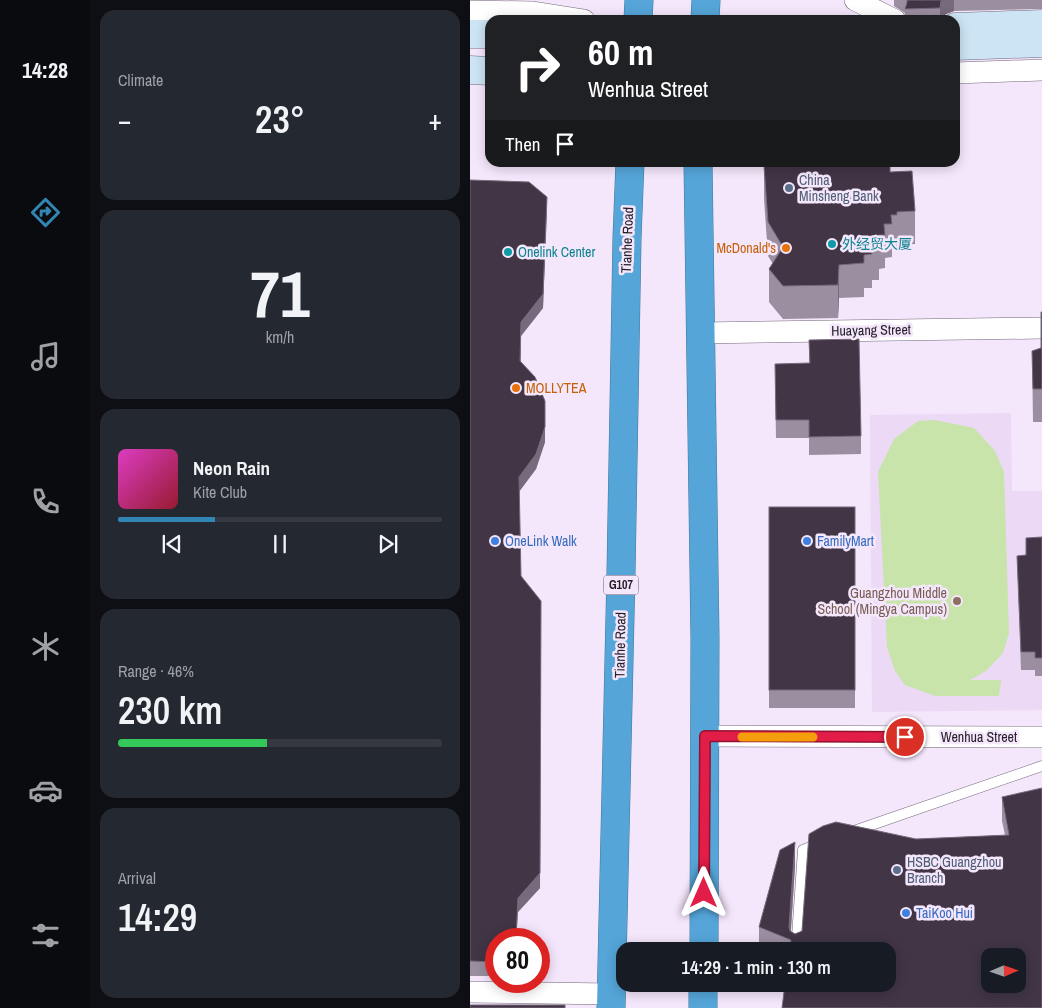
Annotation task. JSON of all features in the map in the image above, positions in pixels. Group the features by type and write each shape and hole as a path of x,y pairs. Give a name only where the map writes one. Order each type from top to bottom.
{"highway":[{"path":"638,15 639,0"},
{"path":"705,15 706,0"},
{"name":"Tianhe Road","path":"611,1001 621,582 626,238 630,167"},
{"path":"698,167 705,736 704,942"},
{"path":"703,992 703,1008"}],"main road":[{"path":"960,27 1042,24"},
{"path":"470,34 485,34"},
{"path":"960,46 1042,43"},
{"path":"470,70 485,71"}],"street":[{"path":"855,0 885,15"},
{"path":"470,11 533,12 552,15"},
{"path":"960,72 1042,70"},
{"name":"Huayang Street","path":"701,333 1042,328"},
{"name":"Wenhua Street","path":"705,736 1042,737"},
{"path":"470,992 611,1001"}],"lane":[{"path":"797,942 803,850 1042,766"},
{"path":"793,1008 794,992"}],"shaded area":[{"name":"Guangzhou Middle School (Mingya Campus)","path":"1011,413 1012,491 1042,491 1042,710 872,712 870,415"}],"green space":[{"name":"Guangzhou Middle School (Mingya Campus)","path":"935,420 974,428 995,451 1004,472 1009,633 1003,653 986,671 970,680 1001,680 999,696 935,696 905,685 895,671 887,647 878,472 894,439 918,421"}],"building":[{"path":"907,0 943,0 941,1 940,8 905,9"},
{"name":"外经贸大厦","path":"764,167 890,167 890,172 912,171 915,211 897,212 897,215 891,215 892,224 884,224 885,235 878,235 879,246 871,246 872,254 864,255 864,263 839,265 838,285 783,286 769,269 783,247 768,222"},
{"name":"OneLink Walk","path":"470,180 529,182 547,197 543,294 521,322 520,361 535,377 545,401 545,427 536,454 519,477 521,576 541,601 540,873 518,898 517,928 485,928 485,962 470,961"},
{"path":"1041,312 1042,389 1033,389 1032,351 1041,348"},
{"path":"859,339 861,436 809,437 809,420 776,420 775,364 810,363 809,340"},
{"path":"769,507 855,507 855,690 769,690"},
{"path":"1042,537 1042,658 1035,658 1035,652 1021,652 1017,556 1026,555 1026,538"},
{"name":"TaiKoo Hui","path":"1042,788 1042,1008 782,1008 784,992 896,992 896,942 791,942 791,940 759,927 780,850 795,842 789,927 790,931 795,934 802,931 809,834 823,826 836,822 916,839 1009,835 1002,797"},
{"path":"470,1005 565,1005 565,1008 470,1008"}],"slow traffic":[{"path":"742,737 813,737"}],"place":[{"name":"China Minsheng Bank","path":"789,188"},
{"name":"外经贸大厦","path":"832,244"},
{"name":"McDonald's","path":"786,248"},
{"name":"Onelink Center","path":"508,252"},
{"name":"MOLLYTEA","path":"516,388"},
{"name":"OneLink Walk","path":"495,541"},
{"name":"FamilyMart","path":"807,541"},
{"name":"Guangzhou Middle School (Mingya Campus)","path":"957,601"},
{"name":"HSBC Guangzhou Branch","path":"897,870"},
{"name":"TaiKoo Hui","path":"906,913"}],"route":[{"path":"704,893 705,736 905,737"}]}
